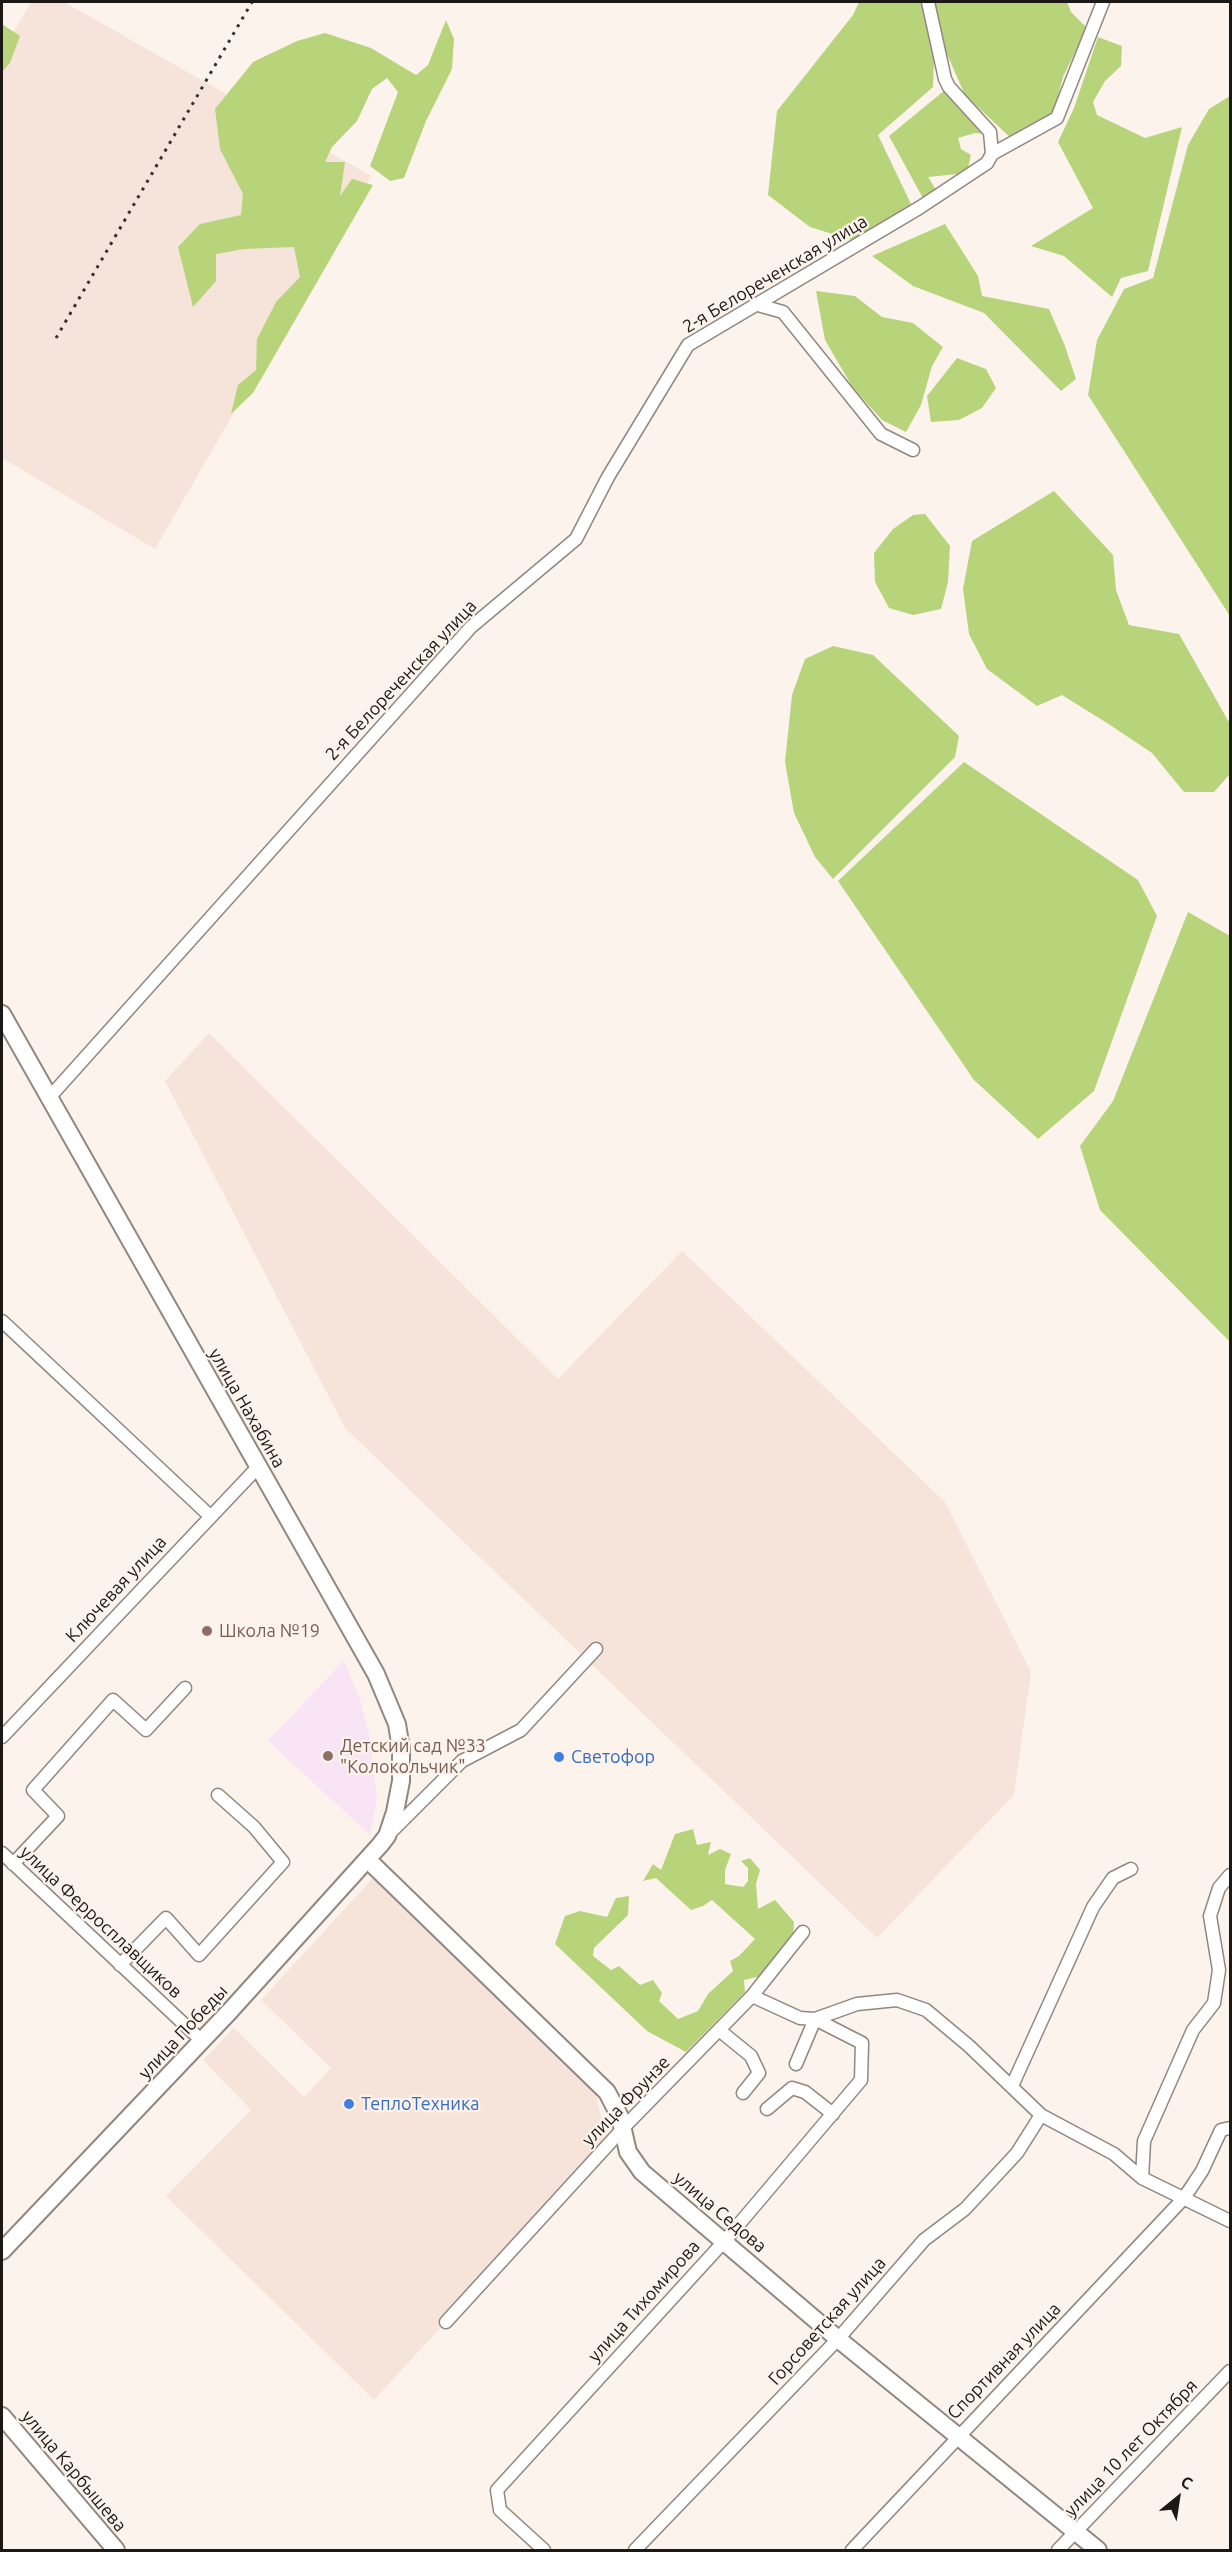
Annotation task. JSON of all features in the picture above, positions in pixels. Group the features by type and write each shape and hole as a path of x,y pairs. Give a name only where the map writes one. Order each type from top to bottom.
{"main road":[{"name":"улица Нахабина","path":"2,1014 389,1699 400,1741 401,1781 387,1836"},
{"name":"улица Победы","path":"2,2251 202,2041 368,1860 387,1836"},
{"name":"улица Седова","path":"368,1860 607,2092 620,2117 628,2152 642,2172 838,2339 1098,2550"},
{"name":"улица Карбышева","path":"2,2416 116,2550"}],"street":[{"path":"928,2 945,79 949,87 990,132 992,154"},
{"name":"2-я Белореченская улица","path":"48,1099 471,627 576,539 608,477 688,345 974,174 987,163 992,154 1057,118 1103,2"},
{"path":"758,305 783,312 881,434 913,450"},
{"path":"2,1321 210,1516"},
{"name":"Ключевая улица","path":"2,1737 258,1467"},
{"path":"387,1836 462,1761 521,1730 596,1649"},
{"path":"13,1864 58,1816 33,1790 113,1700 146,1730 185,1688"},
{"path":"120,1965 166,1918 199,1955 283,1862 254,1827 218,1795"},
{"name":"улица Ферросплавщиков","path":"2,1853 202,2041"},
{"path":"1012,2086 1093,1907 1113,1878 1131,1869"},
{"path":"1142,2178 1144,2141 1193,2030 1214,2003 1219,1970 1210,1916 1219,1888 1230,1875"},
{"name":"улица Фрунзе","path":"446,2322 622,2130 752,1996 803,1932"},
{"path":"752,1996 800,2018 815,2019 857,2004 897,2000 926,2010 1012,2086 1041,2115 1114,2154 1142,2178 1230,2221"},
{"path":"796,2064 815,2019"},
{"name":"улица Тихомирова","path":"544,2550 500,2510 497,2490 723,2241 861,2080 862,2043 815,2019"},
{"path":"719,2030 751,2056 759,2073 743,2092"},
{"path":"767,2109 792,2088 805,2092 833,2114"},
{"name":"Горсоветская улица","path":"635,2550 838,2339 924,2240 965,2209 1017,2153 1041,2115"},
{"name":"Спортивная улица","path":"852,2550 957,2436 1184,2198 1202,2171 1221,2130 1230,2128"},
{"name":"улица 10 лет Октября","path":"1058,2550 1230,2371"}],"shaded area":[{"path":"31,2 64,2 371,176 155,549 2,458 2,52"},
{"path":"209,1033 558,1379 682,1251 945,1502 1031,1672 1014,1795 877,1938 345,1428 165,1081"},
{"name":"Детский сад №33 \"Колокольчик\"","path":"344,1660 360,1699 369,1733 377,1799 370,1835 268,1741"},
{"path":"373,1878 596,2095 608,2146 374,2400 166,2196 251,2110 203,2060 234,2028 304,2097 331,2068 261,2000"}],"green space":[{"path":"859,2 928,2 925,20 934,61 933,87 878,135 911,204 855,241 810,227 768,195 777,111 853,15"},
{"path":"934,2 1067,2 1071,12 1087,28 1063,77 1053,116 1014,141 965,95 946,52"},
{"path":"446,20 454,39 452,69 426,121 404,178 390,181 370,166 398,92 387,78 372,89 357,121 332,147 325,162 345,162 340,196 352,179 373,185 253,393 231,414 238,385 256,370 257,339 276,302 300,277 294,247 244,249 216,254 216,281 193,307 178,247 200,224 241,215 243,194 220,149 215,109 253,62 297,41 325,33 371,48 416,75 428,65"},
{"path":"2,24 20,36 10,63 2,72"},
{"path":"1098,37 1122,46 1121,66 1105,81 1093,102 1097,115 1145,138 1182,127 1148,271 1121,278 1112,297 1064,256 1031,246 1093,208 1058,142 1074,108"},
{"path":"945,90 986,134 975,133 958,138 961,149 971,155 967,173 928,177 936,190 924,200 889,136"},
{"path":"1230,96 1230,616 1088,395 1097,340 1124,289 1153,278 1188,145 1209,109"},
{"path":"945,224 978,276 982,296 1049,309 1076,379 1061,391 984,313 913,286 872,256"},
{"path":"816,291 855,296 882,317 913,323 943,347 932,366 921,405 906,432 882,420 853,388 825,340"},
{"path":"957,358 986,369 996,388 982,408 959,420 931,422 927,396"},
{"path":"1054,491 1113,555 1116,590 1129,625 1179,634 1230,724 1230,774 1214,792 1184,792 1152,753 1107,723 1062,695 1037,706 987,669 969,634 963,589 972,541"},
{"path":"925,514 950,546 948,582 941,609 913,615 889,608 875,582 874,553 893,529 913,515"},
{"path":"833,646 873,655 959,736 955,757 833,879 815,857 794,813 785,762 792,695 805,659"},
{"path":"964,762 1138,880 1157,916 1094,1091 1038,1139 974,1080 838,881"},
{"path":"1188,912 1230,936 1230,1342 1100,1210 1080,1146 1113,1101"},
{"path":"693,1829 697,1845 711,1842 708,1855 720,1849 731,1854 725,1870 725,1884 743,1887 748,1881 748,1868 741,1861 750,1858 760,1870 756,1884 758,1909 775,1900 794,1922 793,1938 761,1976 744,1980 745,1992 686,2052 647,2031 555,1944 565,1916 580,1911 607,1917 616,1898 629,1896 628,1915 594,1948 593,1956 611,1970 619,1966 640,1985 653,1980 662,1993 659,2001 678,2019 698,2011 708,1994 733,1971 730,1961 739,1956 755,1939 712,1900 691,1910 656,1878 643,1881 653,1864 661,1870 675,1834"}],"railway":[{"path":"56,338 252,2"}],"place":[{"name":"Школа №19","path":"207,1631"},
{"name":"Детский сад №33 \"Колокольчик\"","path":"328,1756"},
{"name":"Светофор","path":"559,1757"},
{"name":"ТеплоТехника","path":"349,2104"}]}
